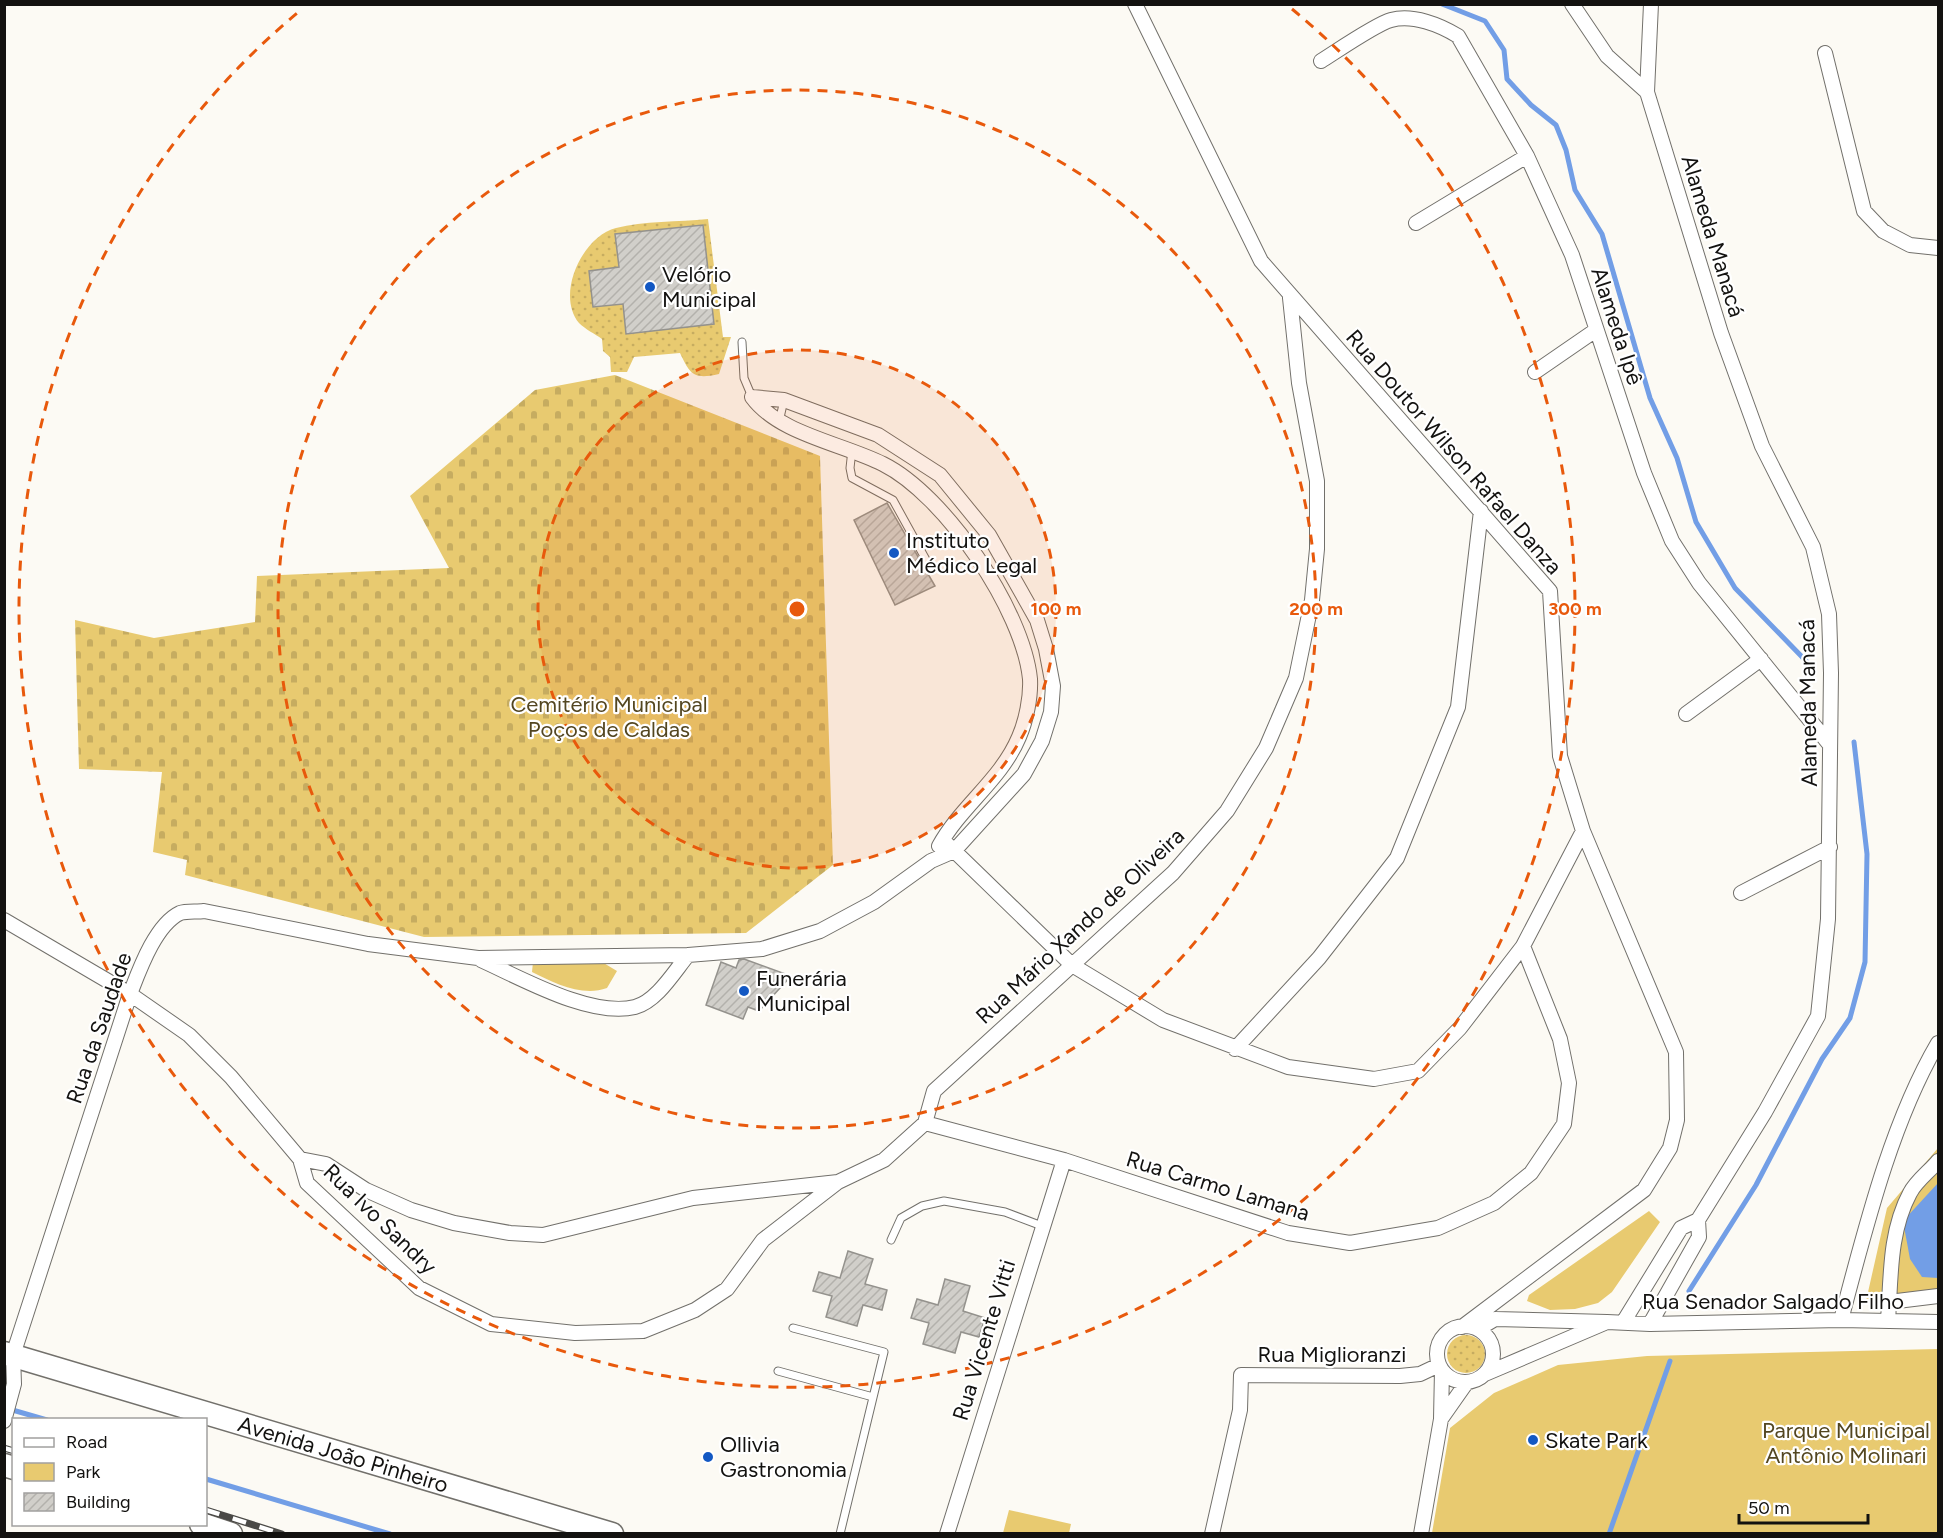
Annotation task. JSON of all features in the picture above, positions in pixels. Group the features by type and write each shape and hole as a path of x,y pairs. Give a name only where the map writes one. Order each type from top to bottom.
{"main road":[{"name":"Avenida João Pinheiro","path":"9,1354 612,1533"},
{"path":"207,1526 231,1533"}],"street":[{"name":"Rua Doutor Wilson Rafael Danza","path":"1135,4 1261,261 1290,298 1550,591 1560,756 1583,831 1676,1052 1677,1120 1670,1148 1644,1190 1462,1327"},
{"path":"1572,4 1607,56 1647,92"},
{"name":"Alameda Manacá","path":"1624,1321 1681,1228 1698,1220 1765,1112 1818,1016 1828,919 1830,847 1829,614 1814,547 1762,446 1721,333 1647,92 1651,4"},
{"name":"Alameda Ipê","path":"1321,61 1391,20 1418,20 1442,26 1458,36 1527,156 1572,255 1644,473 1671,541 1699,583 1830,745"},
{"path":"1825,53 1864,211 1883,231 1910,246 1938,248"},
{"path":"1416,223 1527,156"},
{"name":"Rua Mário Xando de Oliveira","path":"925,1123 934,1091 1173,873 1227,811 1266,748 1296,678 1312,600 1317,549 1317,481 1299,383 1290,298"},
{"path":"1535,372 1596,330"},
{"name":"Rua da Saudade","path":"4,1421 14,1384 9,1354 130,994 146,954 166,926 180,913 204,911 368,944 478,958 688,956 762,949 820,931 874,902 931,861 954,851 1024,774 1042,741 1051,712 1053,686 1046,649 1037,620 989,535 940,475 878,435 784,400 752,397"},
{"name":"Rua da Saudade","path":"752,397 766,414 779,422 852,450 893,471 925,494 949,521 999,591 1021,643 1030,680 1027,710 1011,756 943,840 931,861"},
{"path":"1235,1049 1319,958 1397,858 1458,706 1481,511"},
{"path":"1686,714 1761,659"},
{"path":"943,840 1072,965 1163,1020 1235,1049 1288,1067 1374,1079 1418,1071 1460,1028 1523,946 1583,831"},
{"path":"1741,893 1830,847"},
{"name":"Rua Ivo Sandry","path":"4,920 130,994 189,1035 231,1077 300,1159 307,1183 419,1288 491,1324 575,1333 643,1331 695,1310 727,1289 763,1240 838,1182"},
{"name":"Rua Carmo Lamana","path":"925,1123 1064,1160 1288,1233 1350,1243 1438,1228 1494,1203 1531,1173 1564,1124 1569,1083 1560,1039 1523,946"},
{"name":"Rua da Saudade","path":"478,958 579,1002 610,1008 636,1007 654,996 688,956"},
{"path":"1841,1320 1877,1190 1900,1128 1938,1043"},
{"path":"300,1159 326,1164 366,1190 411,1210 454,1223 510,1233 543,1235 693,1198 838,1182 884,1160 925,1123"},
{"name":"Rua Vicente Vitti","path":"947,1533 1064,1160"},
{"path":"1888,1321 1892,1256 1898,1225 1911,1191 1938,1161"},
{"name":"Alameda Manacá","path":"1650,1324 1699,1237 1698,1220"},
{"path":"1889,1302 1938,1296"},
{"path":"1478,1329 1495,1319 1607,1322"},
{"name":"Rua Senador Salgado Filho","path":"1607,1322 1650,1324 1841,1320 1938,1322"},
{"path":"1441,1368 1457,1381 1467,1382 1607,1322"},
{"path":"1421,1533 1441,1419 1441,1368 1437,1357 1441,1340 1446,1334 1462,1327 1478,1329 1485,1335 1493,1350 1490,1367 1485,1374"},
{"name":"Rua Miglioranzi","path":"1212,1533 1240,1410 1240,1375 1400,1376 1420,1374 1441,1368"},
{"path":"1441,1419 1467,1382"}],"lane":[{"path":"742,342 744,378 752,397"},
{"path":"779,422 784,400"},
{"path":"852,450 850,468 852,478 893,500 930,567"},
{"path":"891,1240 901,1218 922,1206 944,1201 1005,1212 1042,1226"},
{"path":"793,1328 884,1352 840,1533"},
{"path":"778,1371 873,1397"}],"green space":[{"path":"708,219 723,337 731,337 719,374 698,376 694,374 680,353 634,357 627,372 611,372 610,357 603,351 602,339 579,323 572,311 571,282 583,254 604,233 616,228"},
{"name":"Cemitério Municipal Poços de Caldas","path":"615,375 820,456 833,865 746,933 424,937 185,875 187,860 153,852 162,772 79,769 75,620 154,638 255,622 257,576 449,568 410,496 535,390"},
{"path":"533,962 602,962 617,971 607,988 578,990 532,972"},
{"path":"1938,1148 1938,1304 1866,1301 1887,1208"},
{"path":"1649,1211 1660,1222 1612,1292 1598,1303 1575,1309 1550,1310 1527,1301 1529,1295"},
{"path":"1466,1335 1479,1341 1485,1354 1479,1367 1466,1373 1453,1367 1447,1354 1453,1341"},
{"name":"Parque Municipal Antônio Molinari","path":"1938,1349 1938,1533 1432,1533 1450,1428 1494,1393 1558,1365 1647,1356"},
{"path":"1009,1510 1071,1524 1069,1533 1003,1533"}],"water":[{"path":"1938,1183 1938,1278 1922,1277 1910,1259 1903,1221"}],"building":[{"name":"Velório Municipal","path":"703,225 714,324 626,334 623,304 593,307 589,271 619,267 615,234"},
{"name":"Instituto Médico Legal","path":"887,503 935,586 895,605 854,520"},
{"name":"Funerária Municipal","path":"744,959 791,976 759,1011 748,1007 743,1019 706,1005 721,962 736,968 739,960"},
{"path":"848,1251 873,1259 865,1284 887,1290 882,1310 863,1305 857,1326 826,1317 832,1296 813,1291 819,1272 840,1278"},
{"path":"945,1279 970,1286 963,1311 985,1318 979,1337 961,1332 955,1353 923,1344 929,1323 911,1318 917,1299 938,1305"}],"waterway":[{"path":"1442,4 1485,21 1504,50 1507,79 1531,105 1556,125 1566,150 1575,190 1602,234 1650,398 1677,458 1696,522 1735,588 1807,662"},
{"path":"1689,1291 1756,1185 1822,1059 1850,1018 1865,962 1867,854 1854,742"},
{"path":"1609,1534 1670,1361"},
{"path":"9,1409 40,1418"},
{"path":"207,1479 390,1534"}],"railway":[{"path":"4,1448 12,1450"},
{"path":"207,1510 282,1534"}],"place":[{"name":"Velório Municipal","path":"650,287"},
{"name":"Instituto Médico Legal","path":"894,553"},
{"name":"Funerária Municipal","path":"744,991"},
{"name":"Skate Park","path":"1533,1440"},
{"name":"Ollivia Gastronomia","path":"708,1457"}]}
